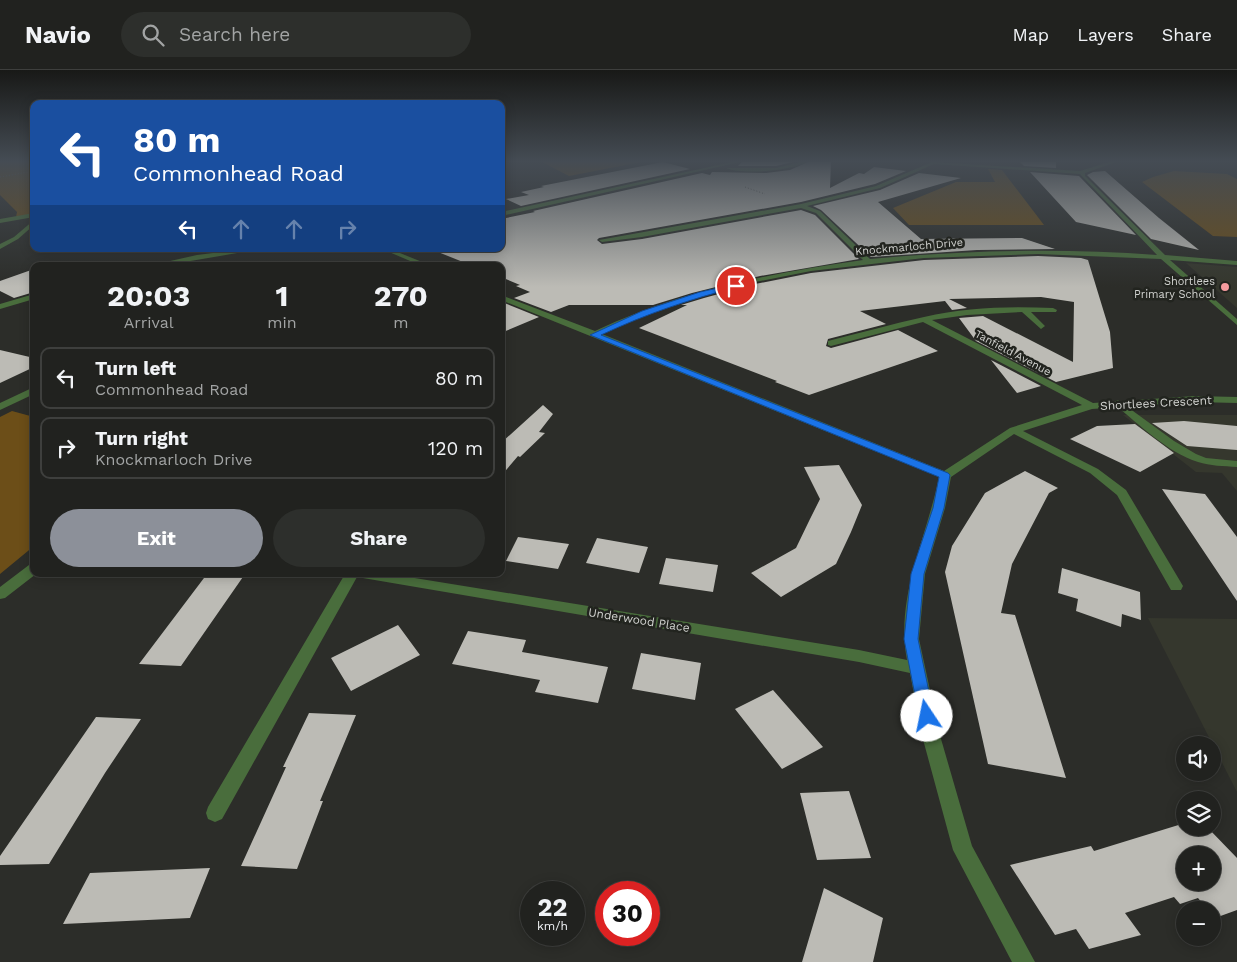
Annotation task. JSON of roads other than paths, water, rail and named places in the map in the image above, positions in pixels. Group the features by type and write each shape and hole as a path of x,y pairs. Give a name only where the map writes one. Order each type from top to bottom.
{"street":[{"path":"505,213 549,204"},
{"path":"602,240 642,235 811,204"},
{"path":"1112,204 1164,258 1237,323"},
{"path":"801,206 818,212 868,261"},
{"path":"0,221 30,216"},
{"path":"0,247 30,228"},
{"path":"172,262 235,252"},
{"path":"393,252 418,262"},
{"name":"Knockmarloch Drive","path":"594,335 644,312 702,293 803,271 868,261 990,252 1094,253 1237,263"},
{"path":"0,307 30,297"},
{"path":"505,298 945,475 939,508 918,574 911,639 930,732 964,850 1024,962"},
{"path":"1024,309 1040,326"},
{"path":"831,344 924,319 981,311 1053,310"},
{"name":"Tanfield Avenue","path":"924,319 1091,406"},
{"path":"0,407 30,392"},
{"name":"Shortlees Crescent","path":"945,475 1014,430 1091,406 1195,399 1237,400"},
{"path":"1014,430 1094,471 1122,493 1176,586"},
{"path":"0,594 30,571"},
{"path":"215,813 350,577"},
{"name":"Underwood Place","path":"380,577 859,656 917,668"}],"lane":[{"path":"1118,403 1155,432 1201,460 1237,464"}],"place":[{"name":"Shortlees Primary School","path":"1225,287"}]}
